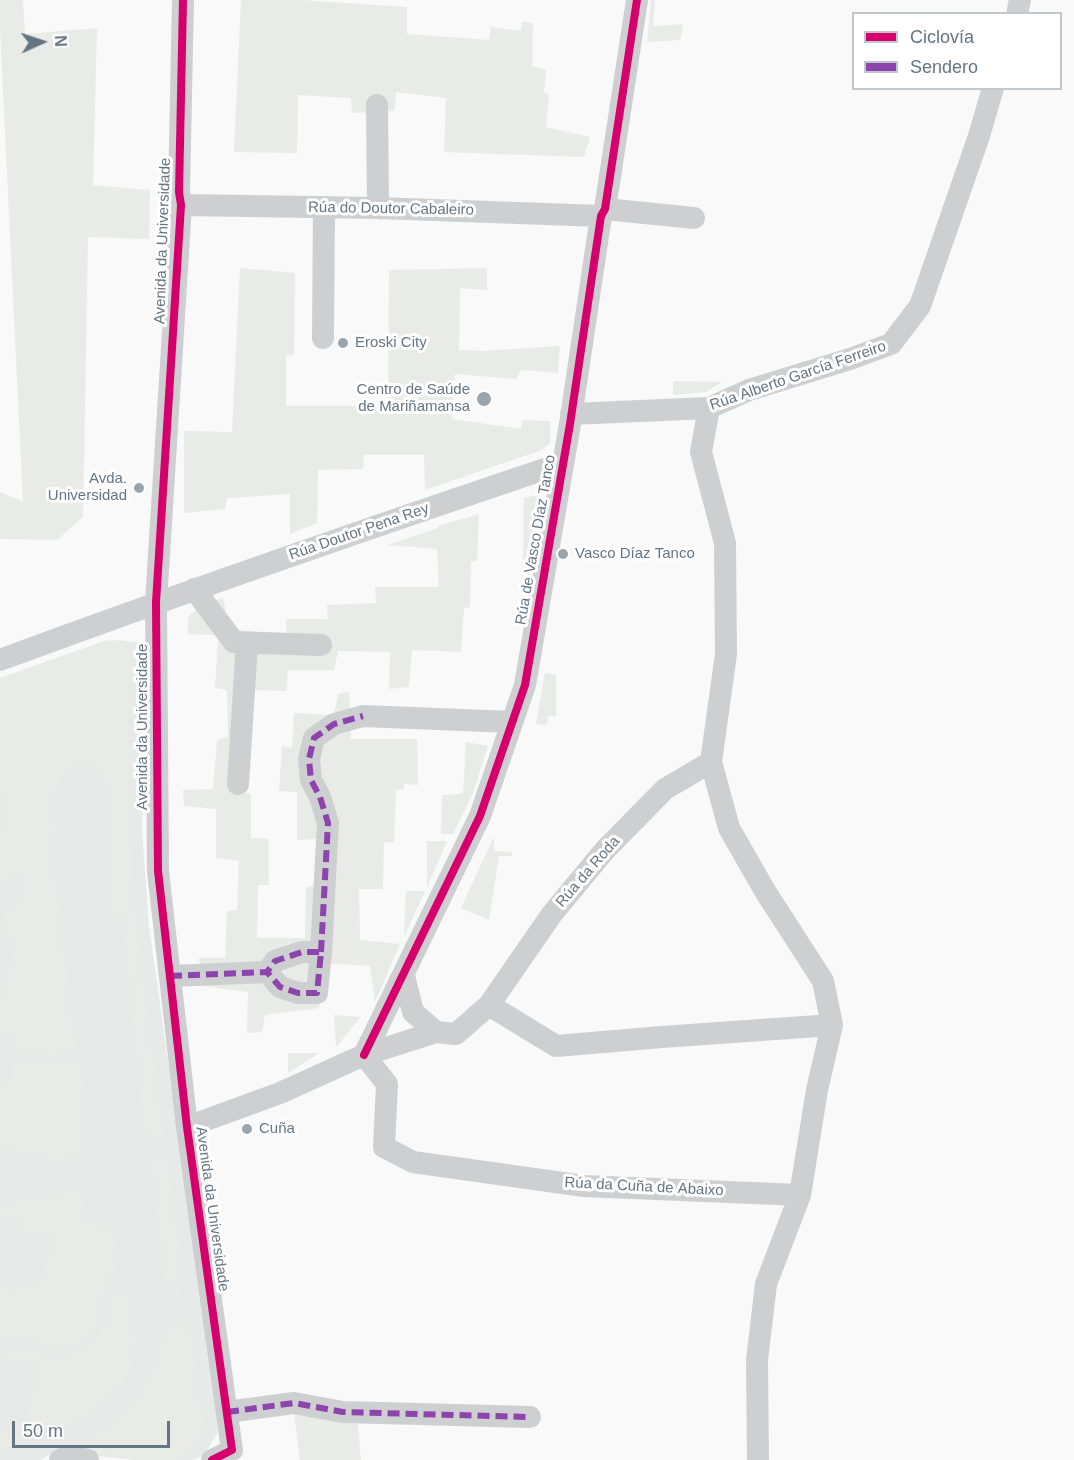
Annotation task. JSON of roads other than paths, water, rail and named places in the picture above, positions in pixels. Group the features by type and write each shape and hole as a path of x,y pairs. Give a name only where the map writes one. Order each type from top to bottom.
{"street":[{"name":"Avenida da Universidade","path":"183,0 179,192 181,205 156,602 158,871 187,1127 226,1412 222,1455"},
{"name":"Rúa de Vasco Díaz Tanco","path":"364,1055 480,816 525,685 637,0"},
{"name":"Rúa Alberto García Ferreiro","path":"571,414 709,408 749,390 891,344 920,306 979,136 992,90"},
{"path":"377,105 378,208"},
{"name":"Rúa do Doutor Cabaleiro","path":"181,205 603,212"},
{"path":"323,338 324,208"},
{"path":"603,212 694,218"},
{"path":"709,408 701,452 725,543 726,654 711,762 729,828 765,891 823,981 832,1025 817,1090 800,1195 766,1284 757,1360 758,1460"},
{"name":"Rúa Doutor Pena Rey","path":"0,660 156,602 563,463"},
{"path":"194,589 234,642 321,645"},
{"path":"238,784 247,643"},
{"path":"267,972 280,987 298,993 317,993 328,823 320,797 311,780 309,759 314,738 333,724 363,716 512,722"},
{"name":"Rúa da Roda","path":"364,1055 436,1032 456,1034 489,1005 552,914 605,850 665,789 711,762"},
{"path":"267,972 275,961 302,952 321,952"},
{"path":"170,976 267,972"},
{"path":"404,976 413,1012 436,1032"},
{"path":"489,1005 556,1046 832,1025"},
{"path":"187,1127 280,1093 364,1055"},
{"name":"Rúa da Cuña de Abaixo","path":"364,1055 387,1084 384,1147 413,1162 584,1186 800,1195"},
{"path":"226,1412 294,1403 343,1412 530,1417"},
{"path":"60,1460 68,1456 88,1460"}],"place":[{"name":"Eroski City","path":"343,343"},
{"name":"Centro de Saúde de Mariñamansa","path":"484,399"},
{"name":"Avda. Universidad","path":"139,488"},
{"name":"Vasco Díaz Tanco","path":"563,554"},
{"name":"Cuña","path":"247,1129"}]}
